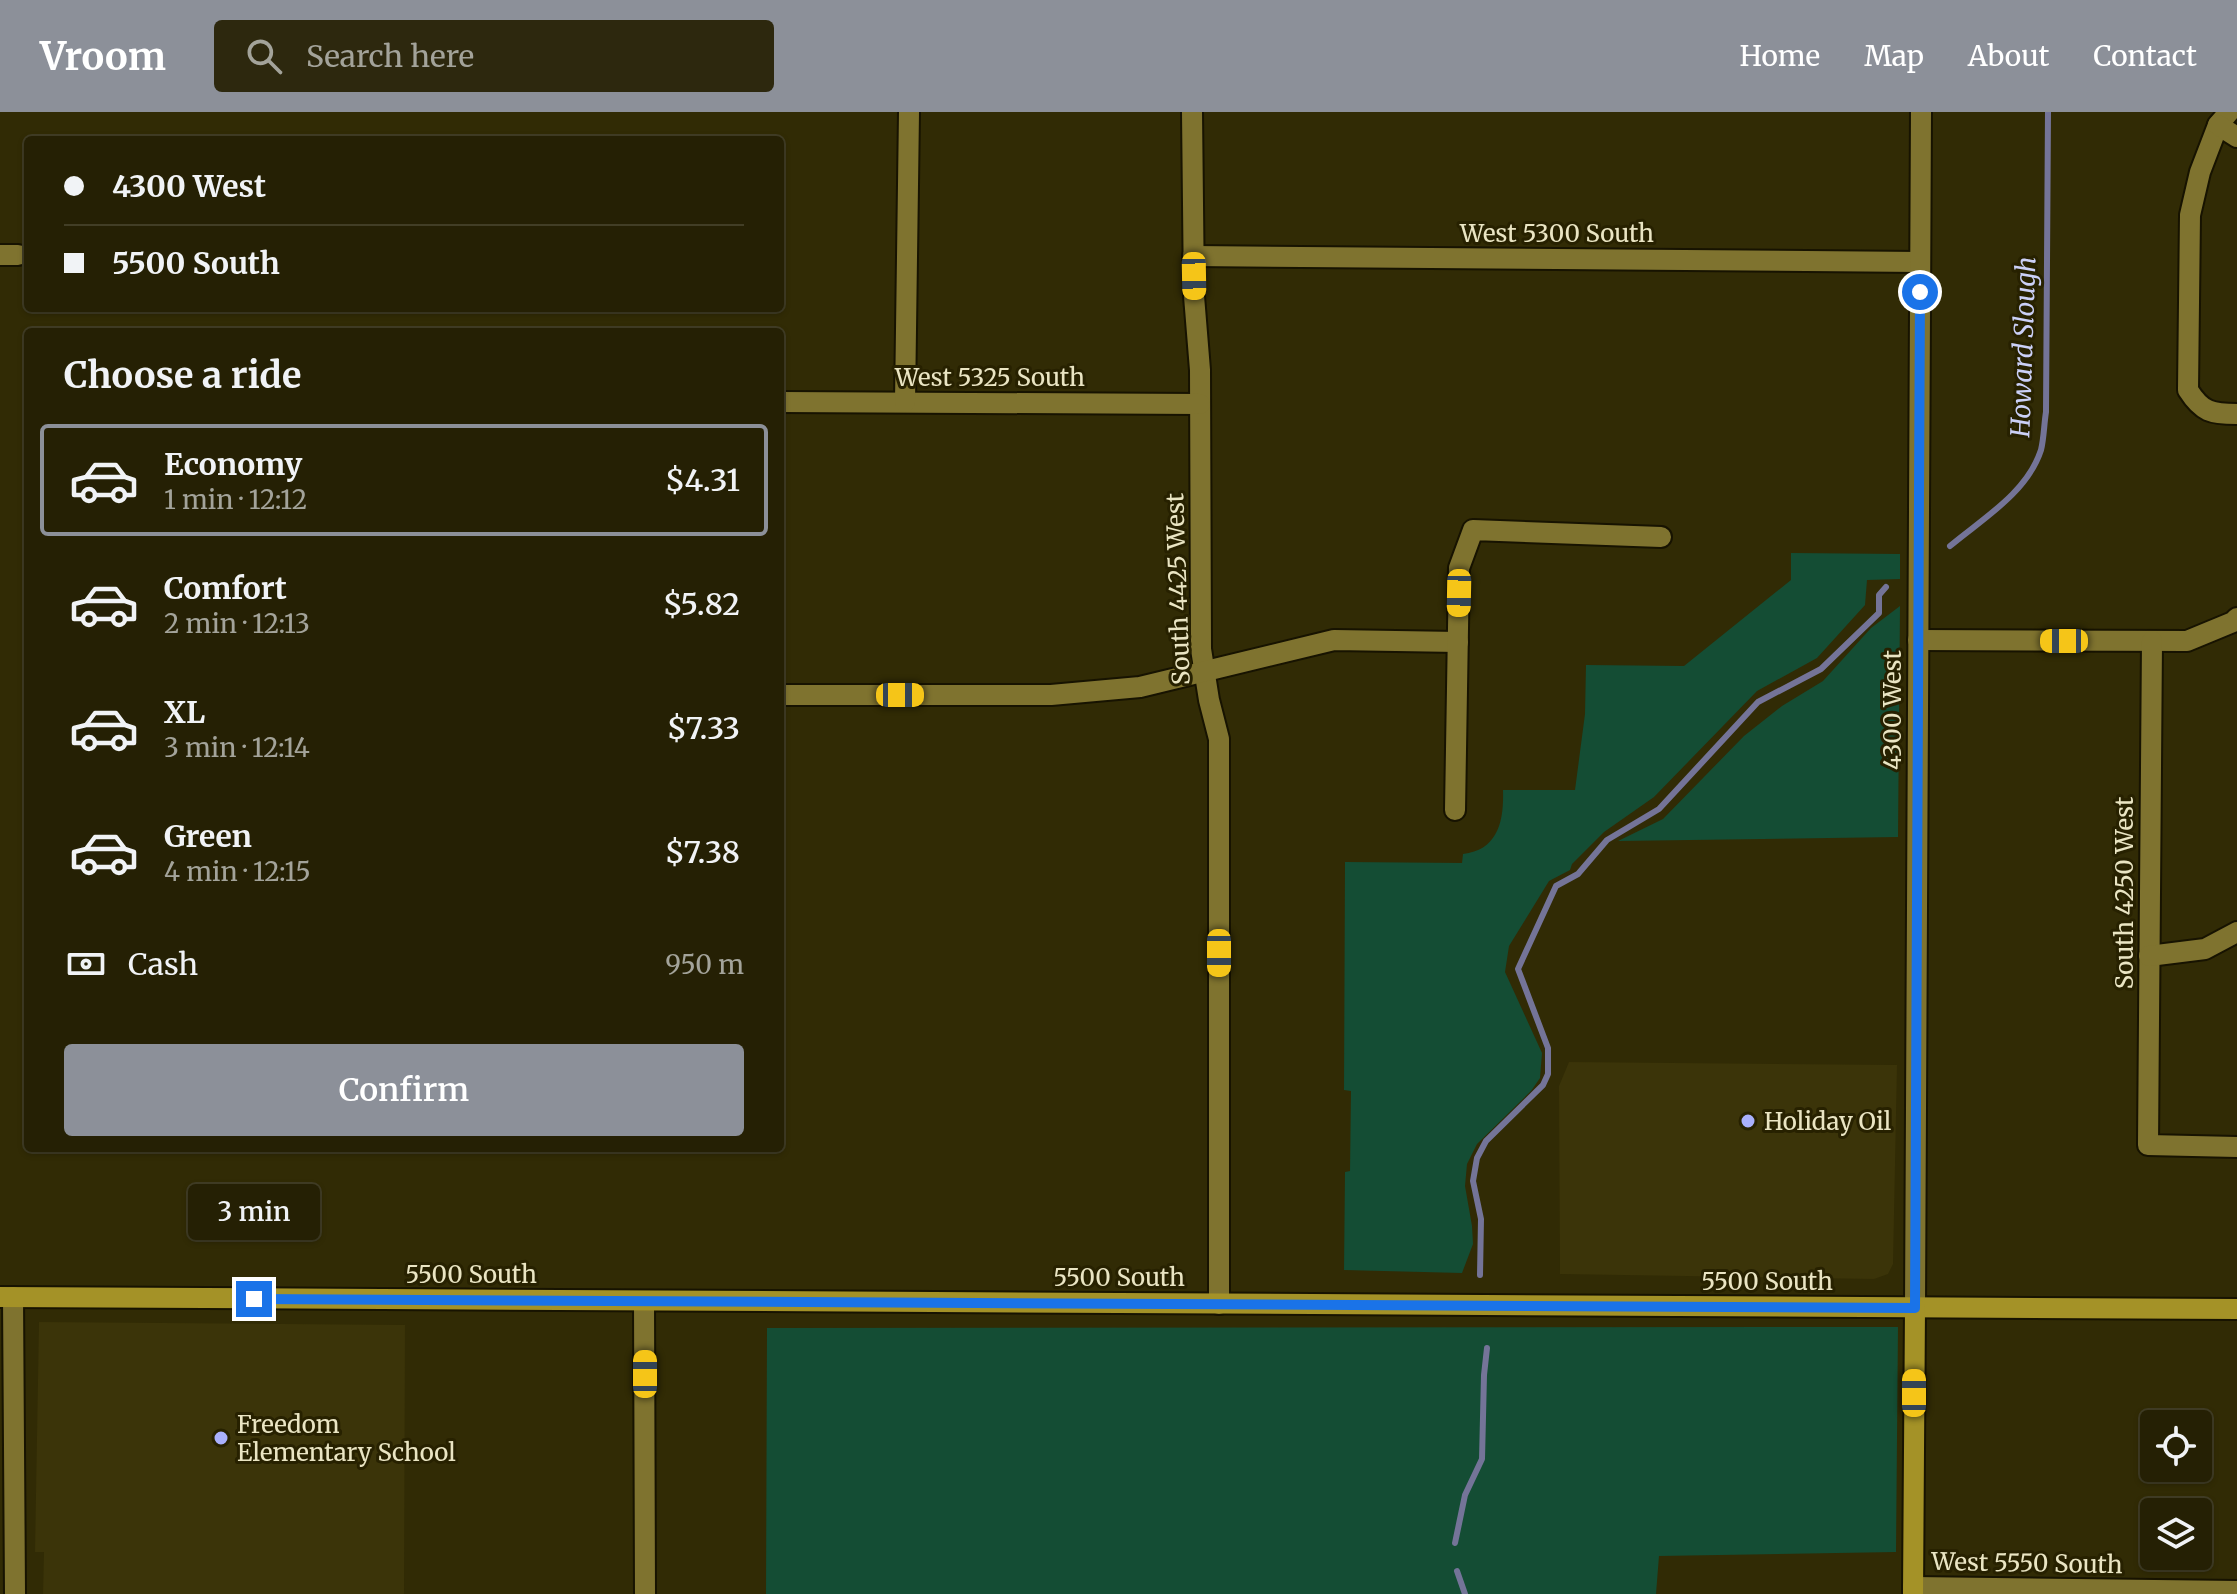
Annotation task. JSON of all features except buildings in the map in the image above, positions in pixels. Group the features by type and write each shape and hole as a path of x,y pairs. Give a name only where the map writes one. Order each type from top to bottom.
{"main road":[{"name":"5500 South","path":"6,1297 2237,1309"},
{"path":"1913,1591 1915,1308"}],"street":[{"path":"905,402 909,112"},
{"name":"South 4425 West","path":"1192,112 1193,256 1200,404 1201,649 1219,739 1219,1304"},
{"name":"4300 West","path":"1915,1308 1921,112"},
{"path":"2237,137 2224,119 2200,172 2190,215 2188,390 2198,406 2217,414 2237,414"},
{"name":"West 5300 South","path":"1193,256 1920,262"},
{"name":"West 5325 South","path":"784,402 1200,404"},
{"path":"1455,810 1459,568 1473,530 1661,537"},
{"path":"1918,640 2187,641 2237,618"},
{"path":"784,695 1051,695 1140,687 1334,640 1458,642"},
{"name":"South 4250 West","path":"2152,641 2148,1145 2237,1147"},
{"path":"2149,956 2205,949 2237,932"},
{"path":"6,1297 15,1594"},
{"path":"644,1301 645,1594"},
{"name":"West 5550 South","path":"1913,1591 2237,1591"}],"shaded area":[{"path":"1569,1062 1897,1065 1893,1264 1888,1274 1874,1279 1560,1274 1559,1086"},
{"name":"Freedom Elementary School","path":"39,1322 405,1325 404,1594 43,1594 44,1552 35,1552"}],"green space":[{"path":"1791,553 1900,554 1900,579 1867,580 1865,605 1817,658 1757,691 1654,797 1604,832 1572,864 1570,870 1549,881 1509,946 1505,972 1542,1053 1540,1078 1531,1091 1477,1144 1467,1164 1465,1186 1473,1244 1462,1273 1344,1270 1345,1172 1350,1171 1351,1091 1344,1090 1345,862 1462,863 1463,854 1484,847 1496,832 1502,813 1503,790 1575,790 1585,714 1586,665 1684,666 1791,580"},
{"path":"1900,606 1898,837 1618,841 1663,819 1744,736 1782,706 1823,681 1871,628"},
{"path":"1898,1327 1896,1552 1659,1556 1656,1594 766,1594 767,1328"}],"waterway":[{"name":"Howard Slough","path":"1950,546 2014,492 2041,450 2046,412 2048,112"},
{"name":"Howard Slough","path":"1480,1275 1481,1219 1473,1181 1477,1158 1486,1141 1543,1085 1548,1074 1548,1048 1518,969 1556,886 1578,874 1607,840 1659,809 1758,702 1821,669 1879,613 1879,595 1886,587"},
{"name":"Howard Slough","path":"1455,1543 1465,1495 1482,1459 1487,1348"},
{"name":"Howard Slough","path":"1457,1571 1465,1594"}],"place":[{"name":"Holiday Oil","path":"1748,1121"},
{"name":"Freedom Elementary School","path":"221,1438"}],"route":[{"path":"254,1299 1915,1308 1920,292"}]}
